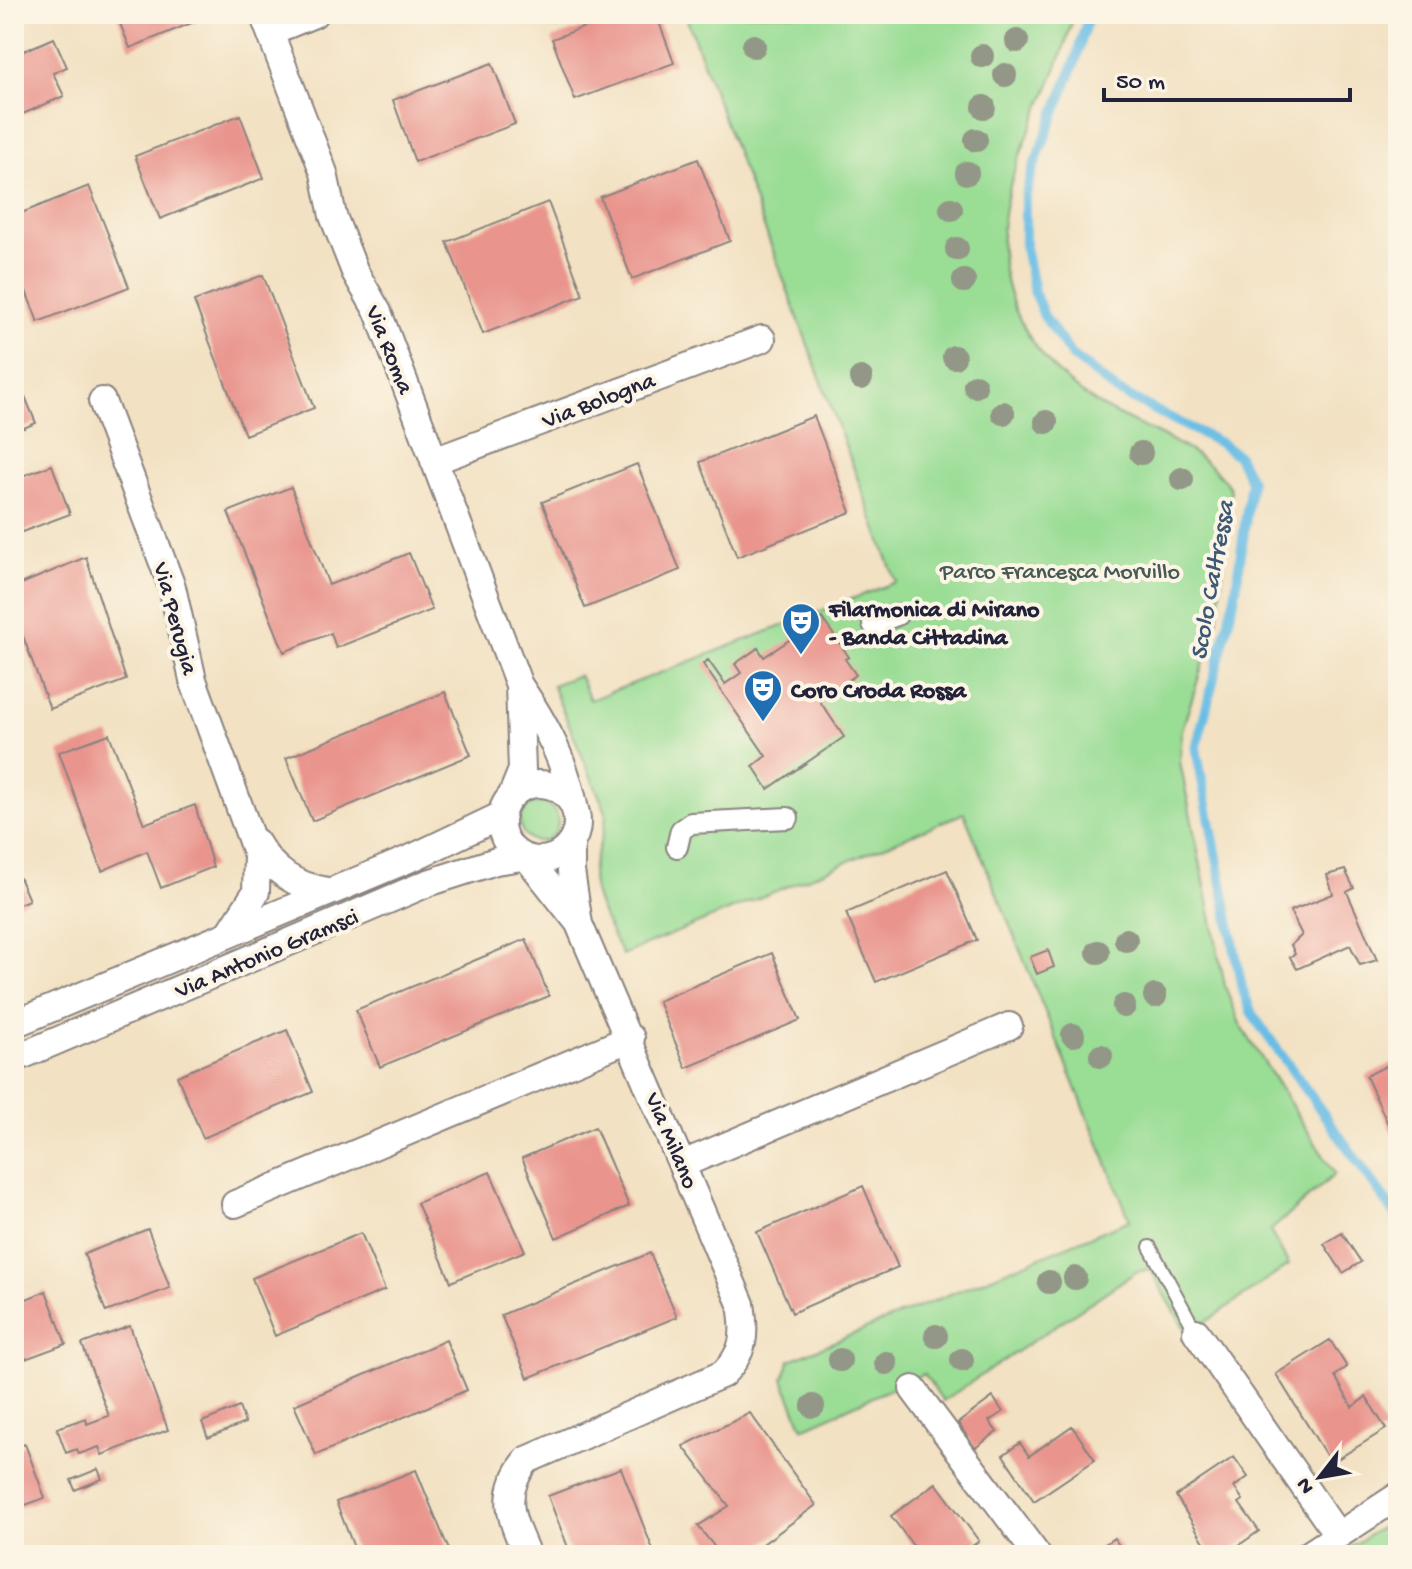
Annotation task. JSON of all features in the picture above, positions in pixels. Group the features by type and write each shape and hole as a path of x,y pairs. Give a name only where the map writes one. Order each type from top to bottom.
{"street":[{"path":"266,23 314,14"},
{"name":"Via Roma","path":"266,23 324,173 333,216 355,272 378,312 519,685 550,732 569,777 575,810"},
{"name":"Via Bologna","path":"434,461 762,339"},
{"name":"Via Perugia","path":"102,401 172,587 193,680 252,834 262,853 288,879 303,887 328,891"},
{"path":"880,633 873,624 897,615"},
{"name":"Via Roma","path":"506,806 522,770 519,685"},
{"path":"528,785 552,786 571,800 575,810 578,821 571,843 555,857 525,858 505,837 506,806 528,785"},
{"name":"Via Antonio Gramsci","path":"14,1024 429,850 506,806"},
{"path":"677,847 681,830 691,823 788,818"},
{"name":"Via Perugia","path":"229,934 256,892 259,873 252,834"},
{"name":"Via Milano","path":"571,843 571,871 579,924"},
{"name":"Via Antonio Gramsci","path":"14,1059 428,883 496,861 525,858"},
{"name":"Via Milano","path":"525,858 579,924 631,1038 741,1304 743,1347 737,1360 723,1374 527,1460 513,1477 509,1499 514,1525 527,1555"},
{"path":"683,1164 1009,1026"},
{"path":"235,1204 631,1038"},
{"path":"1196,1332 1337,1534"},
{"path":"913,1389 1037,1555"},
{"path":"1308,1555 1398,1496"}],"lane":[{"path":"1150,1247 1196,1332"}],"green space":[{"name":"Parco Francesca Morvillo","path":"685,14 1074,14 1062,53 1016,165 1006,203 1002,241 1006,280 1021,322 1038,350 1059,374 1096,403 1193,453 1221,476 1231,490 1218,617 1182,730 1180,762 1225,986 1240,1024 1335,1174 1270,1231 1289,1265 1188,1334 1150,1269 1136,1272 943,1401 924,1374 803,1428 783,1379 790,1360 1130,1220 964,813 622,955 597,900 593,888 593,866 606,812 552,685 579,675 590,700 896,582"},
{"path":"539,803 552,809 558,822 552,835 539,841 526,835 520,822 526,809"},
{"path":"1398,1517 1398,1555 1337,1555"}],"building":[{"path":"116,14 196,14 199,20 130,48"},
{"path":"620,14 656,14 674,63 575,100 552,39"},
{"path":"54,38 67,67 53,73 64,96 23,114 14,92 14,55"},
{"path":"492,63 515,124 415,162 393,100"},
{"path":"240,115 264,178 160,219 135,156"},
{"path":"698,159 730,241 632,279 600,197"},
{"path":"89,186 129,287 38,322 14,260 14,216"},
{"path":"548,202 583,295 483,334 447,242"},
{"path":"263,275 314,408 245,435 194,301"},
{"path":"14,370 36,423 14,432"},
{"path":"814,416 851,512 737,557 700,462"},
{"path":"637,464 680,570 585,608 542,502"},
{"path":"52,465 70,514 14,535 14,479"},
{"path":"291,487 329,585 409,553 432,610 336,648 331,633 284,652 228,512"},
{"path":"86,557 126,680 50,709 14,612 14,587"},
{"path":"822,618 849,657 845,659 856,675 819,700 844,737 768,789 753,766 766,756 703,664 708,660 725,684 741,673 735,664 758,648 764,657"},
{"path":"445,692 471,755 312,821 286,758"},
{"path":"109,734 144,824 195,805 213,867 161,888 147,851 102,871 59,752"},
{"path":"14,866 29,900 14,906"},
{"path":"947,870 977,940 876,982 846,913"},
{"path":"1345,870 1354,888 1347,892 1377,960 1360,965 1350,945 1297,969 1290,957 1295,954 1291,945 1302,935 1290,911 1333,894 1327,875"},
{"path":"526,939 549,996 380,1067 356,1010"},
{"path":"1048,950 1054,967 1037,974 1030,957"},
{"path":"772,953 800,1020 686,1068 658,1001"},
{"path":"287,1030 313,1092 203,1138 177,1076"},
{"path":"1394,1062 1398,1070 1398,1146 1366,1076"},
{"path":"595,1127 629,1206 556,1238 522,1158"},
{"path":"490,1172 525,1251 451,1282 417,1203"},
{"path":"863,1186 898,1267 792,1313 757,1232"},
{"path":"148,1229 170,1288 106,1312 84,1254"},
{"path":"361,1233 385,1290 275,1336 252,1278"},
{"path":"1342,1233 1361,1262 1343,1273 1324,1244"},
{"path":"650,1253 677,1317 528,1378 501,1315"},
{"path":"46,1291 66,1344 20,1361 14,1346 14,1304"},
{"path":"130,1326 168,1430 102,1455 99,1447 79,1454 77,1449 66,1453 57,1428 86,1418 87,1424 109,1416 82,1344"},
{"path":"446,1340 467,1390 316,1455 294,1405"},
{"path":"1330,1340 1347,1367 1335,1376 1352,1407 1366,1397 1386,1429 1331,1463 1276,1374"},
{"path":"993,1397 1003,1412 989,1421 997,1432 975,1448 958,1423"},
{"path":"239,1407 245,1423 208,1438 202,1422"},
{"path":"750,1413 816,1505 748,1555 721,1555 698,1526 729,1506 683,1446"},
{"path":"1072,1426 1095,1460 1034,1501 1003,1455 1020,1443 1029,1456"},
{"path":"25,1444 45,1498 17,1508 14,1448"},
{"path":"1234,1457 1248,1477 1234,1487 1243,1500 1239,1503 1259,1531 1225,1555 1212,1555 1176,1496"},
{"path":"621,1468 655,1555 571,1555 548,1496"},
{"path":"98,1469 102,1479 75,1490 71,1480"},
{"path":"416,1470 451,1555 357,1555 336,1502"},
{"path":"936,1483 979,1541 960,1555 920,1555 891,1516"},
{"path":"1114,1538 1121,1548 1115,1555 1089,1555"}],"waterway":[{"name":"Scolo Caltressa","path":"1089,14 1075,62 1032,171 1025,198 1025,247 1034,292 1044,316 1071,355 1117,391 1222,444 1238,456 1251,481 1235,596 1196,748 1242,988 1252,1014 1398,1218"}],"place":[{"name":"Filarmonica di Mirano - Banda Cittadina","path":"801,656"},
{"name":"Coro Croda Rossa","path":"763,723"}]}
